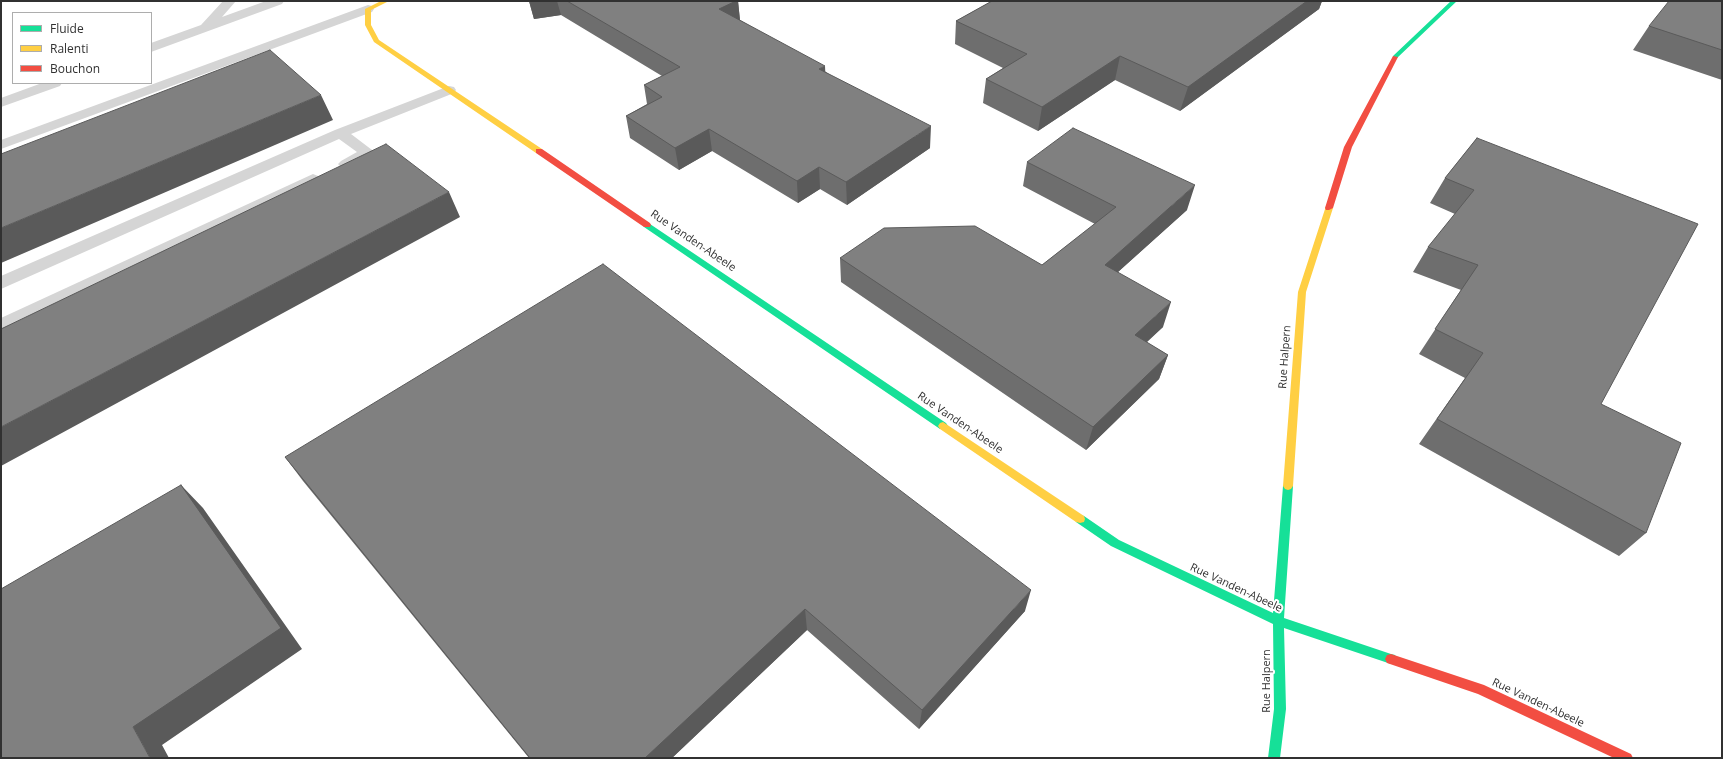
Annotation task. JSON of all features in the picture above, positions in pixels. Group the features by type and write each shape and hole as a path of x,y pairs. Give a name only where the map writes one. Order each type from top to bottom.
{"street":[{"path":"368,9 386,1"},
{"name":"Rue Halpern","path":"1274,758 1280,709 1278,621 1302,292 1348,147 1397,54 1454,1"},
{"name":"Rue Vanden-Abeele","path":"368,9 368,25 376,41 1115,543 1278,621 1480,688 1627,758"}],"lane":[{"path":"204,28 230,1"},
{"path":"152,48 278,1"},
{"path":"1,145 368,9"},
{"path":"1,103 52,84"},
{"path":"1,283 340,133 449,90"},
{"path":"1,326 368,153 340,133"}],"building":[{"path":"567,1 736,1 719,9 825,66 819,69 931,126 846,182 819,167 797,181 709,129 675,148 626,116 662,97 644,85 680,67"},
{"path":"992,1 1307,1 1188,87 1120,56 1042,107 986,79 1027,54 956,21"},
{"path":"1669,1 1722,1 1722,50 1649,26"},
{"path":"270,50 321,95 1,228 1,154"},
{"path":"1073,128 1195,185 1105,265 1171,302 1135,335 1168,355 1093,427 840,258 884,228 975,226 1042,265 1116,207 1027,162"},
{"path":"1477,138 1698,224 1601,404 1681,443 1646,533 1437,419 1483,353 1435,329 1478,265 1428,247 1474,190 1445,178"},
{"path":"386,144 449,192 1,427 1,329"},
{"path":"603,264 1031,590 922,710 805,609 645,758 530,758 285,457"},
{"path":"181,485 281,628 133,727 150,758 1,758 1,589"}],"traffic: fast":[{"path":"1395,57 1454,1"},
{"path":"647,225 943,426"},
{"path":"1274,758 1280,709 1278,621 1288,486"},
{"path":"1080,519 1115,543 1278,621 1391,659"}],"traffic: slow":[{"path":"386,1 368,9 368,25 376,41 539,151"},
{"path":"1288,486 1302,292 1329,208"},
{"path":"943,426 1080,519"}],"traffic: jam":[{"path":"1329,208 1348,147 1395,57"},
{"path":"539,151 647,225"},
{"path":"1391,659 1480,689 1627,758"}]}
